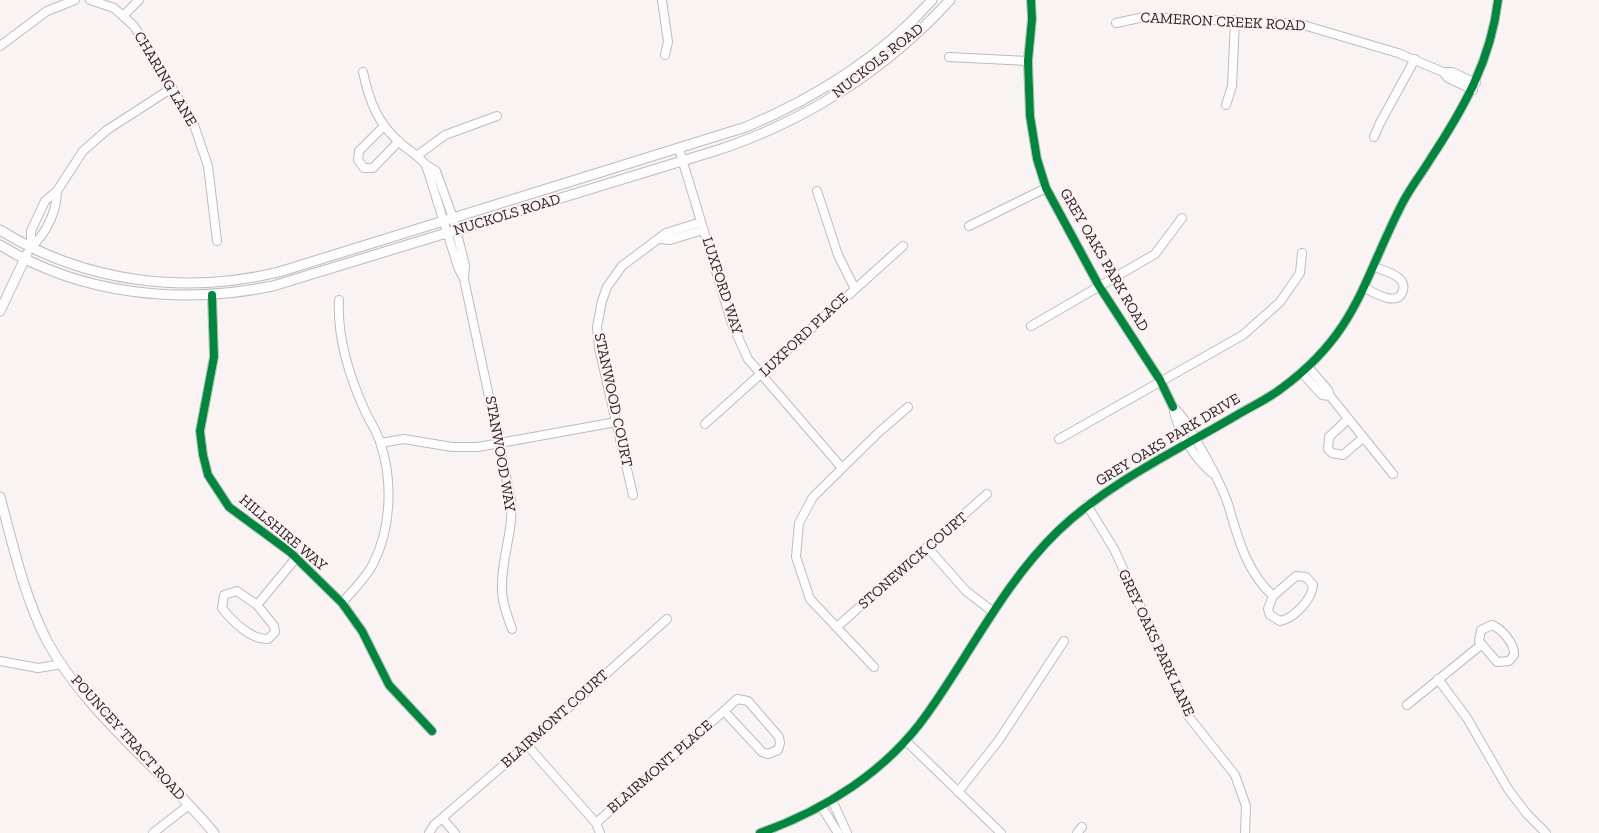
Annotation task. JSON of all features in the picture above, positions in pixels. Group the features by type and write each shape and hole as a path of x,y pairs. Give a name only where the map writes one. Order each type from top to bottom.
{"main road":[{"name":"NUCKOLS ROAD","path":"30,247 83,267 119,277 165,283 240,280 279,272 746,127 810,96 876,51 932,0"},
{"name":"NUCKOLS ROAD","path":"24,258 81,280 126,291 172,296 212,296 273,286 682,161 764,133 824,102 885,59 921,29 950,0"},
{"path":"0,230 30,247 0,312"},
{"path":"0,244 24,258"},
{"name":"POUNCEY TRACT ROAD","path":"0,497 34,612 47,641 87,697 214,833"}],"street":[{"path":"0,46 47,11 70,0"},
{"name":"CHARING LANE","path":"90,0 107,5 124,15 134,26 193,122 205,155 210,177 217,241"},
{"path":"124,15 139,0"},
{"path":"662,0 668,42 665,55"},
{"name":"GREY OAKS PARK ROAD","path":"1031,0 1032,19 1028,61 1030,116 1037,158 1046,188 1099,286 1160,380 1173,407 1175,417 1192,442 1204,466 1212,473 1228,504 1245,558 1255,575 1273,596"},
{"name":"GREY OAKS PARK DRIVE","path":"760,833 790,822 832,800 870,774 906,741 927,715 992,611 1035,555 1088,505 1279,391 1309,368 1328,348 1346,323 1365,288 1403,202 1474,87 1490,42 1498,0"},
{"name":"CAMERON CREEK ROAD","path":"1116,23 1144,17 1300,24 1320,28 1415,59 1443,72 1448,78 1474,87"},
{"path":"1226,105 1232,86 1235,20"},
{"path":"949,57 1028,61"},
{"path":"1374,137 1415,59"},
{"name":"STANWOOD WAY","path":"362,72 370,102 384,126 436,172 449,219 458,267 464,279 512,511 502,583 504,604 512,630"},
{"path":"30,247 31,231 45,201 57,191 74,162 95,139 172,88"},
{"path":"418,155 445,135 497,116"},
{"path":"384,126 359,151 358,160 364,168 373,168 399,141"},
{"name":"LUXFORD WAY","path":"678,149 692,209 702,226 732,324 748,358 842,468"},
{"path":"969,226 1046,188"},
{"path":"30,247 40,240 57,205 57,191"},
{"path":"817,191 838,255 854,289"},
{"path":"1031,326 1155,254 1182,218"},
{"name":"STANWOOD COURT","path":"633,495 598,340 598,314 607,287 622,266 641,250 660,240 670,240 702,226"},
{"name":"LUXFORD PLACE","path":"705,424 903,246"},
{"path":"1059,439 1160,380 1243,335 1285,295 1300,273 1302,253"},
{"path":"1365,288 1390,299 1400,296 1403,292 1402,281 1399,278 1375,267"},
{"name":"HILLSHIRE WAY","path":"212,296 214,357 200,431 201,446 208,474 218,492 233,510 296,558 342,603 362,631 389,685 432,731"},
{"path":"338,300 341,334 351,377 381,443 388,493 384,534 372,566 342,603"},
{"path":"1309,368 1393,474"},
{"path":"1302,373 1322,395 1330,396"},
{"path":"874,668 838,626 810,599 796,558 800,523 813,497 878,433 908,407"},
{"path":"1348,419 1329,437 1328,449 1332,453 1343,455 1363,438"},
{"path":"381,443 404,439 467,448 499,444 616,422"},
{"name":"STONEWICK COURT","path":"838,626 987,494"},
{"name":"GREY OAKS PARK LANE","path":"1088,505 1114,549 1171,673 1189,717 1235,775 1246,806 1245,833"},
{"path":"928,548 966,591 992,611"},
{"path":"257,605 296,558"},
{"path":"1296,576 1306,577 1313,585 1310,597 1285,620 1274,619 1270,615 1268,609 1273,596 1296,576"},
{"path":"237,591 257,605 274,626 275,632 268,639 257,639 249,633 222,608 222,601 224,595 237,591"},
{"name":"BLAIRMONT COURT","path":"429,833 431,827 527,745 667,619"},
{"path":"1492,625 1500,629 1513,646 1514,655 1510,661 1501,663 1493,659 1481,645 1479,633 1484,627 1492,625"},
{"path":"958,792 1000,740 1064,641"},
{"path":"1407,705 1481,645"},
{"path":"0,661 38,668 62,664"},
{"path":"1438,680 1467,718 1508,789 1527,814 1546,833"},
{"name":"BLAIRMONT PLACE","path":"596,823 724,711 738,700 748,701 779,737 780,744 778,750 772,754 762,752 724,711"},
{"path":"906,741 1001,833"},
{"path":"527,745 596,823 600,833"},
{"path":"832,800 847,833"},
{"path":"153,833 188,805"},
{"path":"821,806 838,833"},
{"path":"442,818 455,833"}],"cycle path":[{"path":"1031,0 1032,19 1028,61 1030,116 1037,159 1046,188 1099,286 1160,380 1173,407"},
{"path":"760,833 808,813 853,786 874,771 911,735 943,691 1004,596 1038,552 1058,531 1121,482 1277,392 1307,367 1327,346 1343,325 1356,303 1406,196 1465,102 1489,43 1498,0"},
{"path":"212,295 214,357 200,431 208,475 229,507 290,552 342,603 362,631 389,685 432,731"}]}
